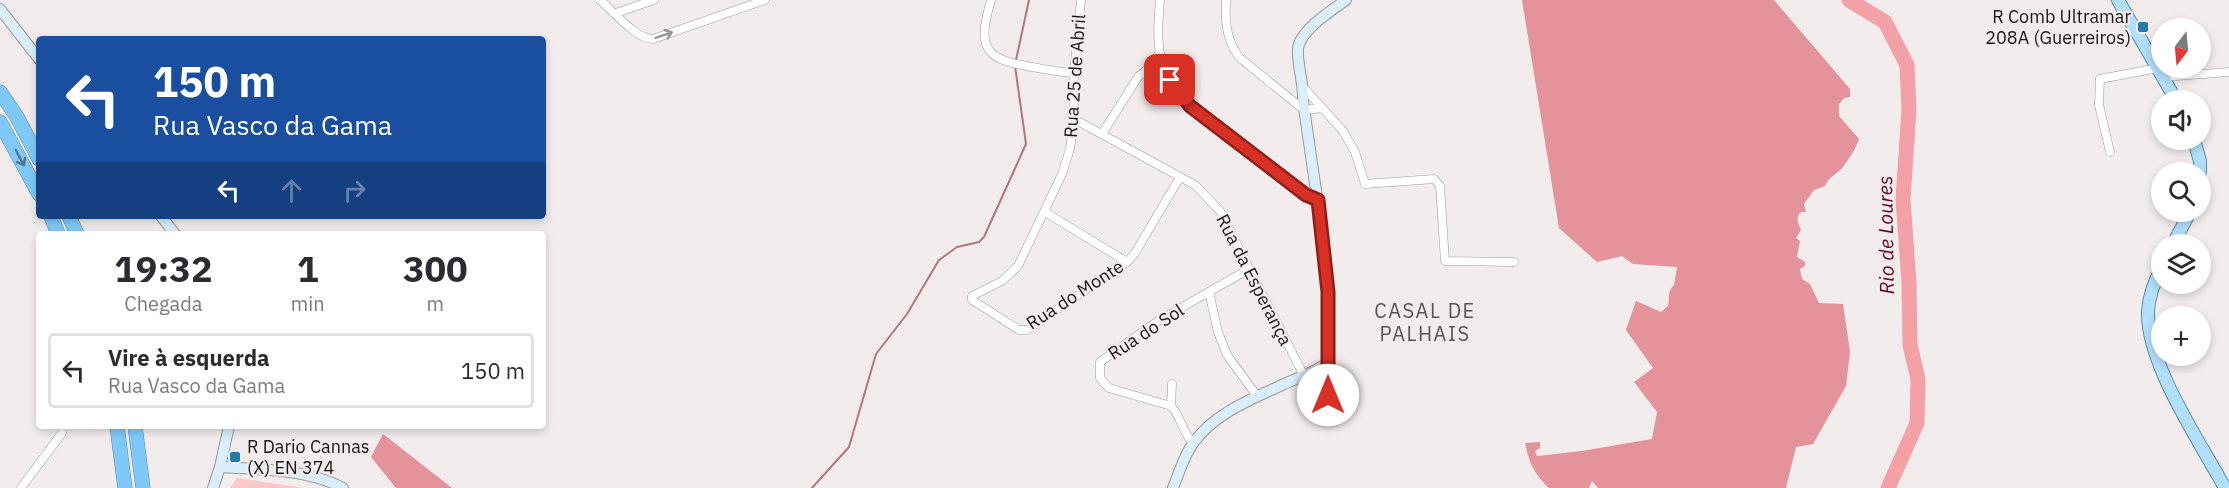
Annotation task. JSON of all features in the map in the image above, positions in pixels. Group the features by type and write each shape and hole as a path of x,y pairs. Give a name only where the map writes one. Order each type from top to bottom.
{"highway":[{"path":"0,92 17,117 36,153"},
{"path":"0,122 36,188"},
{"path":"117,429 125,488"},
{"path":"135,429 143,488"}],"main road":[{"path":"2118,0 2151,55"},
{"path":"2153,294 2148,309 2151,338 2167,383 2225,488"}],"street":[{"path":"600,0 641,36 653,39 765,0"},
{"path":"616,13 654,0"},
{"path":"991,0 984,23 986,45 992,55 1022,66 1074,73"},
{"name":"Rua 25 de Abril","path":"972,296 1002,281 1018,266 1062,174 1070,149 1074,119 1074,73 1081,0"},
{"path":"1160,0 1158,54 1170,80 1190,106 1306,195 1318,200"},
{"path":"1226,0 1225,24 1233,50 1240,58 1304,110 1322,108"},
{"path":"1328,411 1328,292 1298,48 1308,30 1346,0"},
{"path":"0,9 36,55"},
{"path":"1102,134 1138,77 1146,71 1158,54"},
{"path":"1146,71 1170,80"},
{"path":"2211,72 2229,72"},
{"path":"2110,152 2099,105 2100,79 2151,73"},
{"path":"1304,88 1343,132 1355,152 1365,184 1434,179 1440,186 1445,261 1514,262"},
{"name":"Rua da Esperança","path":"1074,119 1195,185 1220,211 1303,374"},
{"name":"Rua do Monte","path":"972,296 972,300 977,304 1023,331 1127,262 1135,253 1180,177"},
{"path":"1045,212 1127,262"},
{"path":"163,219 173,231"},
{"name":"Rua do Sol","path":"1171,405 1109,388 1100,378 1100,362 1158,321 1249,269"},
{"path":"1209,292 1218,332 1227,355 1257,396"},
{"path":"1173,488 1193,443 1202,433 1230,411 1328,362"},
{"path":"1172,384 1171,405 1176,411 1186,436 1193,443"},
{"path":"213,488 228,429"},
{"path":"21,488 62,433"},
{"path":"220,467 302,473 330,481 343,488"}],"shaded area":[{"path":"1522,0 1774,0 1850,89 1850,97 1844,98 1839,104 1839,116 1859,139 1842,168 1830,178 1825,186 1814,190 1804,204 1806,212 1801,212 1798,216 1801,230 1796,238 1800,241 1797,257 1805,262 1805,266 1800,269 1802,279 1810,284 1819,303 1843,304 1850,352 1846,386 1813,444 1796,447 1786,488 1598,488 1592,481 1589,488 1549,488 1539,478 1533,467 1525,443 1540,442 1540,448 1535,451 1537,456 1652,439 1657,412 1634,382 1653,368 1626,330 1636,301 1661,312 1668,306 1677,267 1633,264 1622,256 1597,262 1559,228"},
{"path":"383,434 452,488 396,488 371,457"},
{"path":"237,478 304,488 230,488"}],"waterway":[{"path":"1016,60 1029,0"},
{"name":"Rio de Loures","path":"1849,0 1885,22 1907,65 1909,110 1903,199 1909,283 1910,345 1918,379 1917,423 1888,488"},
{"path":"812,488 849,447 876,354 907,314 939,260 957,247 979,242 984,237 1026,144 1015,66"}],"place":[{"name":"R Comb Ultramar 208A (Guerreiros)","path":"2143,27"},
{"name":"R Dario Cannas (X) EN 374","path":"235,457"}],"district":[{"name":"CASAL DE PALHAIS","path":"1425,322"}],"route":[{"path":"1170,80 1190,106 1306,195 1318,200 1328,292 1328,395"}]}
